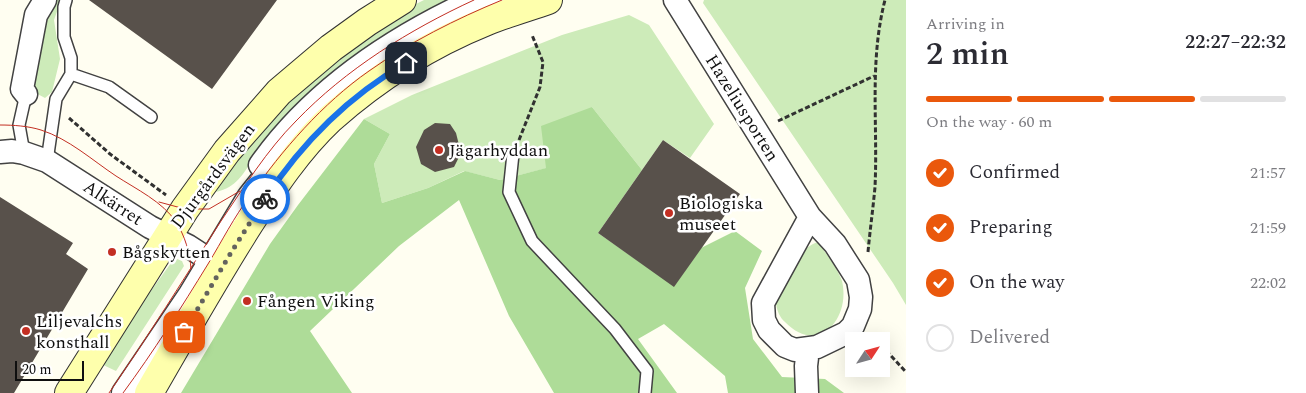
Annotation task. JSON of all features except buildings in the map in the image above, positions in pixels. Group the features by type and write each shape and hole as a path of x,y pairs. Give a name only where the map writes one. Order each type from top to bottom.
{"street":[{"path":"26,94 22,89 36,15 45,0"},
{"name":"Djurgårdsvägen","path":"69,393 185,209 226,151 279,92 338,43 402,0"},
{"name":"Djurgårdsvägen","path":"149,393 210,261 268,154 295,121 322,96 378,52 416,29 474,0"},
{"name":"Djurgårdsvägen","path":"124,393 210,261 249,196 276,162 335,98 369,71 414,43 459,18 502,0"},
{"name":"Djurgårdsvägen","path":"109,393 210,261 329,120 389,73 454,35 488,20 548,0"},
{"name":"Hazeliusporten","path":"675,0 810,216 834,244 858,280 861,297 857,318 846,333 826,344 808,349"},
{"name":"Alkärret","path":"0,152 24,152 47,161 150,227 210,261"},
{"path":"807,393 806,366 808,349 795,350 782,343 766,325 763,309 766,296 810,216"}],"lane":[{"path":"47,161 56,99 71,74 71,58 64,37 64,7 66,0"},
{"path":"71,74 109,87 151,117"},
{"path":"24,152 19,126 26,94"},
{"path":"513,154 510,192 532,241 615,329 646,371 645,393"}],"path":[{"path":"867,258 874,187 874,76 881,15 885,0"},
{"path":"513,154 540,87 543,62 532,35"},
{"path":"774,123 874,76"},
{"name":"Alkärret","path":"64,115 110,154 168,197"},
{"path":"890,354 906,371"}],"green space":[{"path":"50,0 61,0 54,20 60,59 52,92 45,98 32,91 37,74 41,16"},
{"path":"424,0 455,0 254,158 234,184 216,192 243,148 297,91 398,13"},
{"path":"704,0 906,0 906,305 703,3"},
{"path":"629,15 649,25 714,124 690,158 663,140 642,170 592,107 547,168 500,180 464,171 428,188 382,203 374,164 390,134 364,119 412,95 562,35"},
{"path":"592,107 642,170 598,233 674,286 701,248 735,231 762,251 745,288 753,339 782,377 825,379 844,393 728,393 725,376 664,324 638,339 677,393 554,393 509,316 459,200 399,246 310,331 352,393 181,393 270,244 364,119 390,134 374,164 382,203 428,188 465,171 500,180 546,168 541,126"},
{"path":"818,242 842,281 842,308 837,320 829,328 820,334 809,335 797,332 783,320 776,305 776,298 801,255 808,247"},
{"path":"177,259 182,261 184,266 116,371 99,363 171,263"}],"tram line":[{"path":"109,393 238,195 285,132 336,84 379,52 426,24 474,0"},
{"path":"123,393 177,313 244,204 304,128 352,84 385,60 434,32 502,0"},
{"path":"0,125 21,126 51,134 80,150 157,202 171,215 179,227 190,257 191,269"},
{"path":"159,202 185,209 209,209 240,191"}],"way so far":[{"path":"184,332 265,199"}],"place":[{"name":"Jägarhyddan","path":"439,150"},
{"name":"Biologiska museet","path":"669,213"},
{"name":"Bågskytten","path":"112,252"},
{"name":"Fången Viking","path":"247,301"},
{"name":"Liljevalchs konsthall","path":"26,331"}],"route":[{"path":"265,199 288,167 329,120 389,73 406,63"}]}
